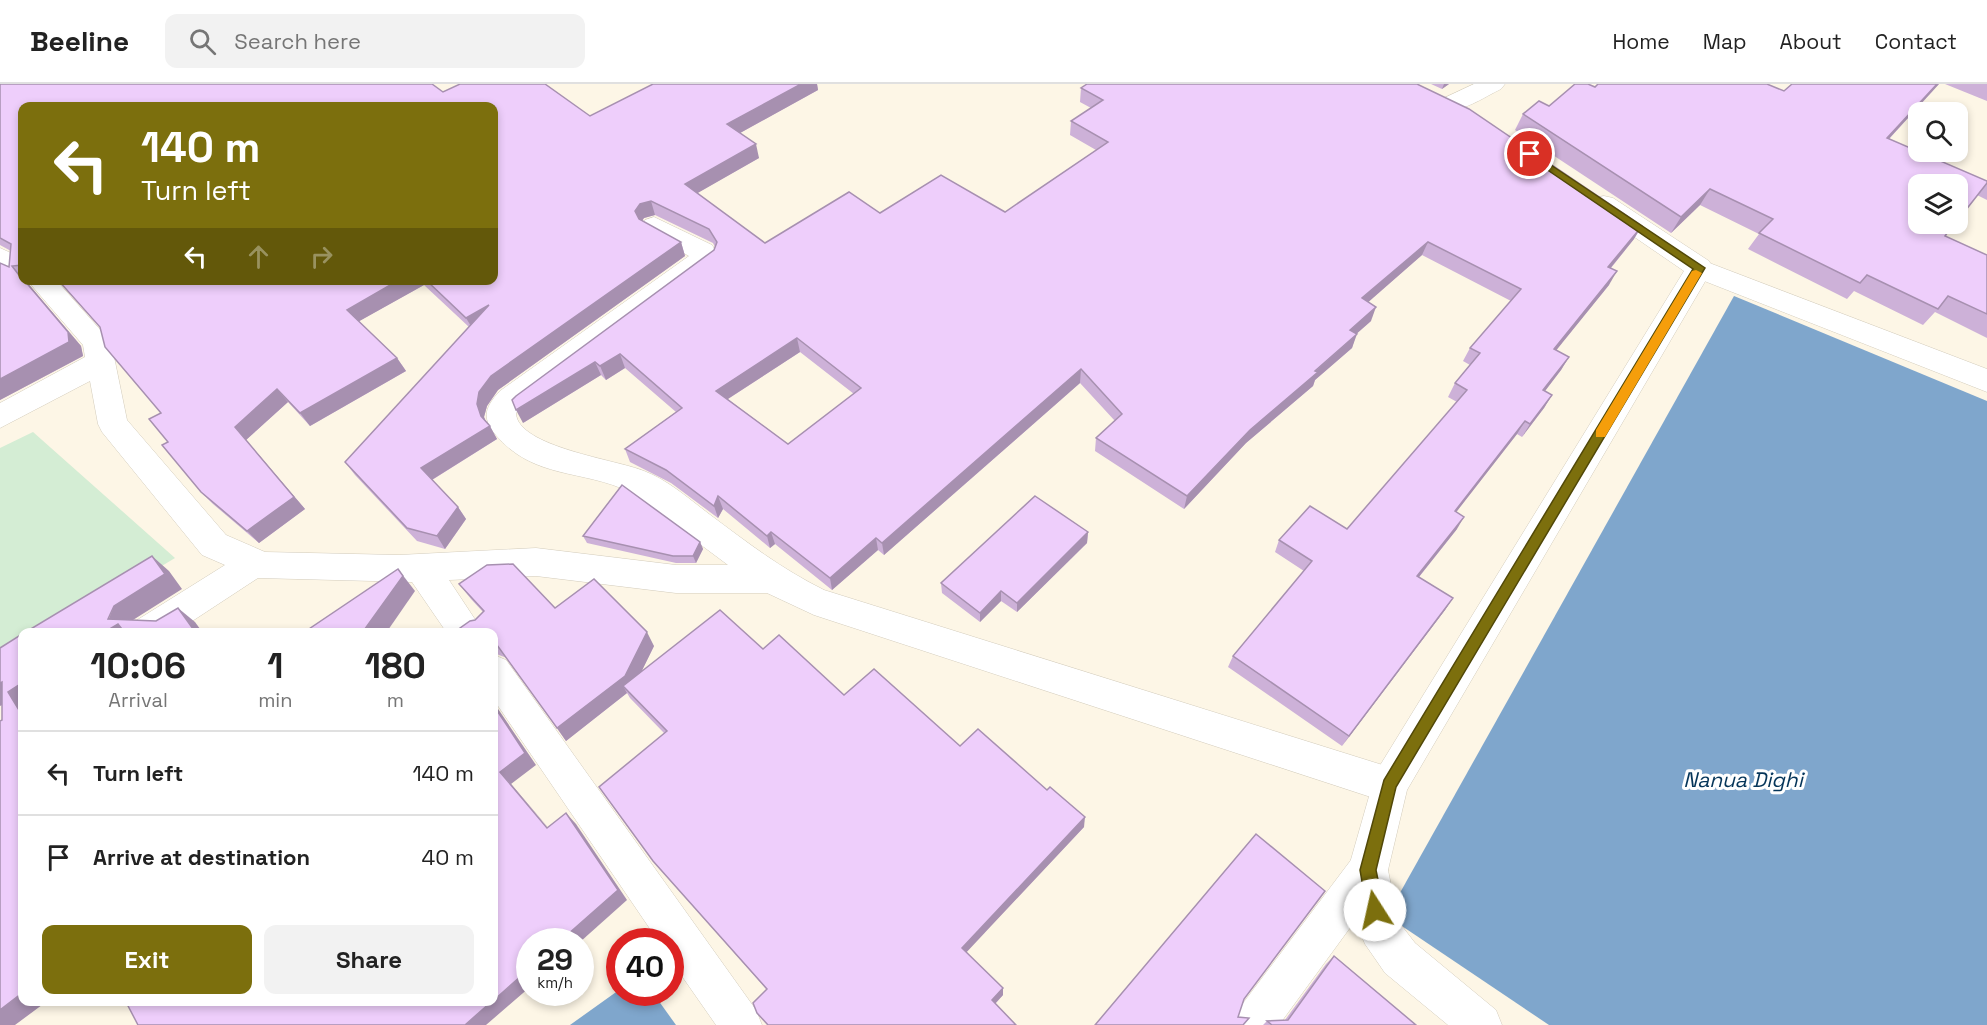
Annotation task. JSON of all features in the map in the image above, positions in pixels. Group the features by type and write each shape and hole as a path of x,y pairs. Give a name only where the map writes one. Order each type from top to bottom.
{"street":[{"path":"1484,122 1439,99 1493,84"},
{"path":"1582,189 1699,268 1987,381"},
{"path":"654,226 702,251 706,256 511,399 501,409 501,420 519,443 537,454 601,469 634,481 668,501 771,579 814,601 1389,785"},
{"path":"0,257 18,268"},
{"path":"1252,1025 1368,870 1389,785 1699,268"},
{"path":"45,285 97,342 113,424 214,545 255,563 263,566 421,568 536,562 676,579 771,579"},
{"path":"0,417 101,362"},
{"path":"154,628 255,563"},
{"path":"421,568 463,628"},
{"path":"498,677 741,1025"},
{"path":"1368,870 1379,930 1400,958 1481,1025"}],"green space":[{"path":"33,432 175,558 58,628 18,628 18,652 0,663 0,448"}],"water":[{"name":"Nanua Dighi","path":"1734,296 1987,401 1987,1025 1549,1025 1387,916"},
{"path":"606,999 606,1006 662,1006 676,1025 570,1025"}],"building":[{"path":"0,84 432,84 443,92 460,84 545,84 590,116 653,84 801,84 727,124 756,144 685,184 765,243 849,192 880,213 941,175 1005,212 1108,142 1071,121 1103,100 1081,88 1087,84 1417,84 1469,109 1642,226 1608,267 1617,271 1554,349 1569,357 1543,390 1552,395 1530,424 1525,421 1455,511 1464,517 1417,576 1453,598 1349,736 1233,656 1312,561 1279,540 1310,506 1347,529 1467,390 1455,383 1480,353 1470,348 1521,289 1428,242 1362,298 1376,307 1350,330 1357,334 1315,371 1318,372 1250,430 1187,496 1096,438 1122,414 1081,369 882,543 876,538 830,578 771,532 767,536 718,496 714,506 666,470 625,449 682,408 620,354 600,366 595,362 516,410 512,400 516,396 714,250 717,242 709,229 651,201 640,204 635,211 639,219 681,242 491,376 479,392 477,404 481,416 490,426 421,468 458,507 437,536 407,528 345,462 489,305 466,318 431,285 498,285 498,102 18,102 18,265 12,266 18,274 18,285 28,285 68,332 69,342 0,379 0,263 9,267 11,244 0,238","holes":["797,338 861,388 788,444 716,391"]},
{"path":"1575,84 1588,84 1595,87 1598,84 1767,84 1784,91 1792,84 1937,84 1920,102 1908,102 1908,115 1887,138 1908,147 1908,162 1943,162 1987,181 1968,207 1968,174 1908,174 1908,234 1946,234 1945,236 1987,255 1987,314 1948,296 1938,309 1867,275 1860,283 1759,233 1773,219 1710,189 1681,217 1523,114 1539,101 1549,106"},
{"path":"62,285 390,285 347,310 397,358 300,413 277,389 235,427 294,497 247,531 201,492 162,445 168,442 149,419 161,413 105,347 100,327"},
{"path":"622,485 700,542 693,556 673,556 583,536"},
{"path":"1035,496 1088,532 1017,603 1001,591 980,613 941,583"},
{"path":"152,556 165,574 114,606 108,619 156,621 178,608 192,628 121,628 118,624 111,628 32,628"},
{"path":"513,564 555,608 594,579 647,632 625,676 557,728 498,646 498,628 460,628 475,620 484,611 459,584 487,565"},
{"path":"398,569 403,576 366,628 310,628"},
{"path":"720,610 763,649 779,635 844,695 874,669 960,746 978,729 1047,790 1050,787 1085,817 962,948 1003,988 992,1000 1016,1025 768,1025 757,1013 753,1003 767,989 653,861 599,787 667,731 623,686"},
{"path":"18,637 18,686 8,692 18,708 18,996 0,1010 2,682 0,683 0,648"},
{"path":"498,712 525,753 500,772 547,828 566,813 618,890 575,928 516,928 516,980 498,996"},
{"path":"1256,834 1325,891 1244,999 1238,1017 1249,1018 1243,1025 1095,1025"},
{"path":"1334,956 1416,1025 1272,1025 1267,1021 1288,1020"},
{"path":"128,1006 486,1006 465,1025 138,1025"}],"slow traffic":[{"path":"1600,434 1696,273"}],"route":[{"path":"1375,910 1368,870 1389,785 1699,268 1530,154"}]}
